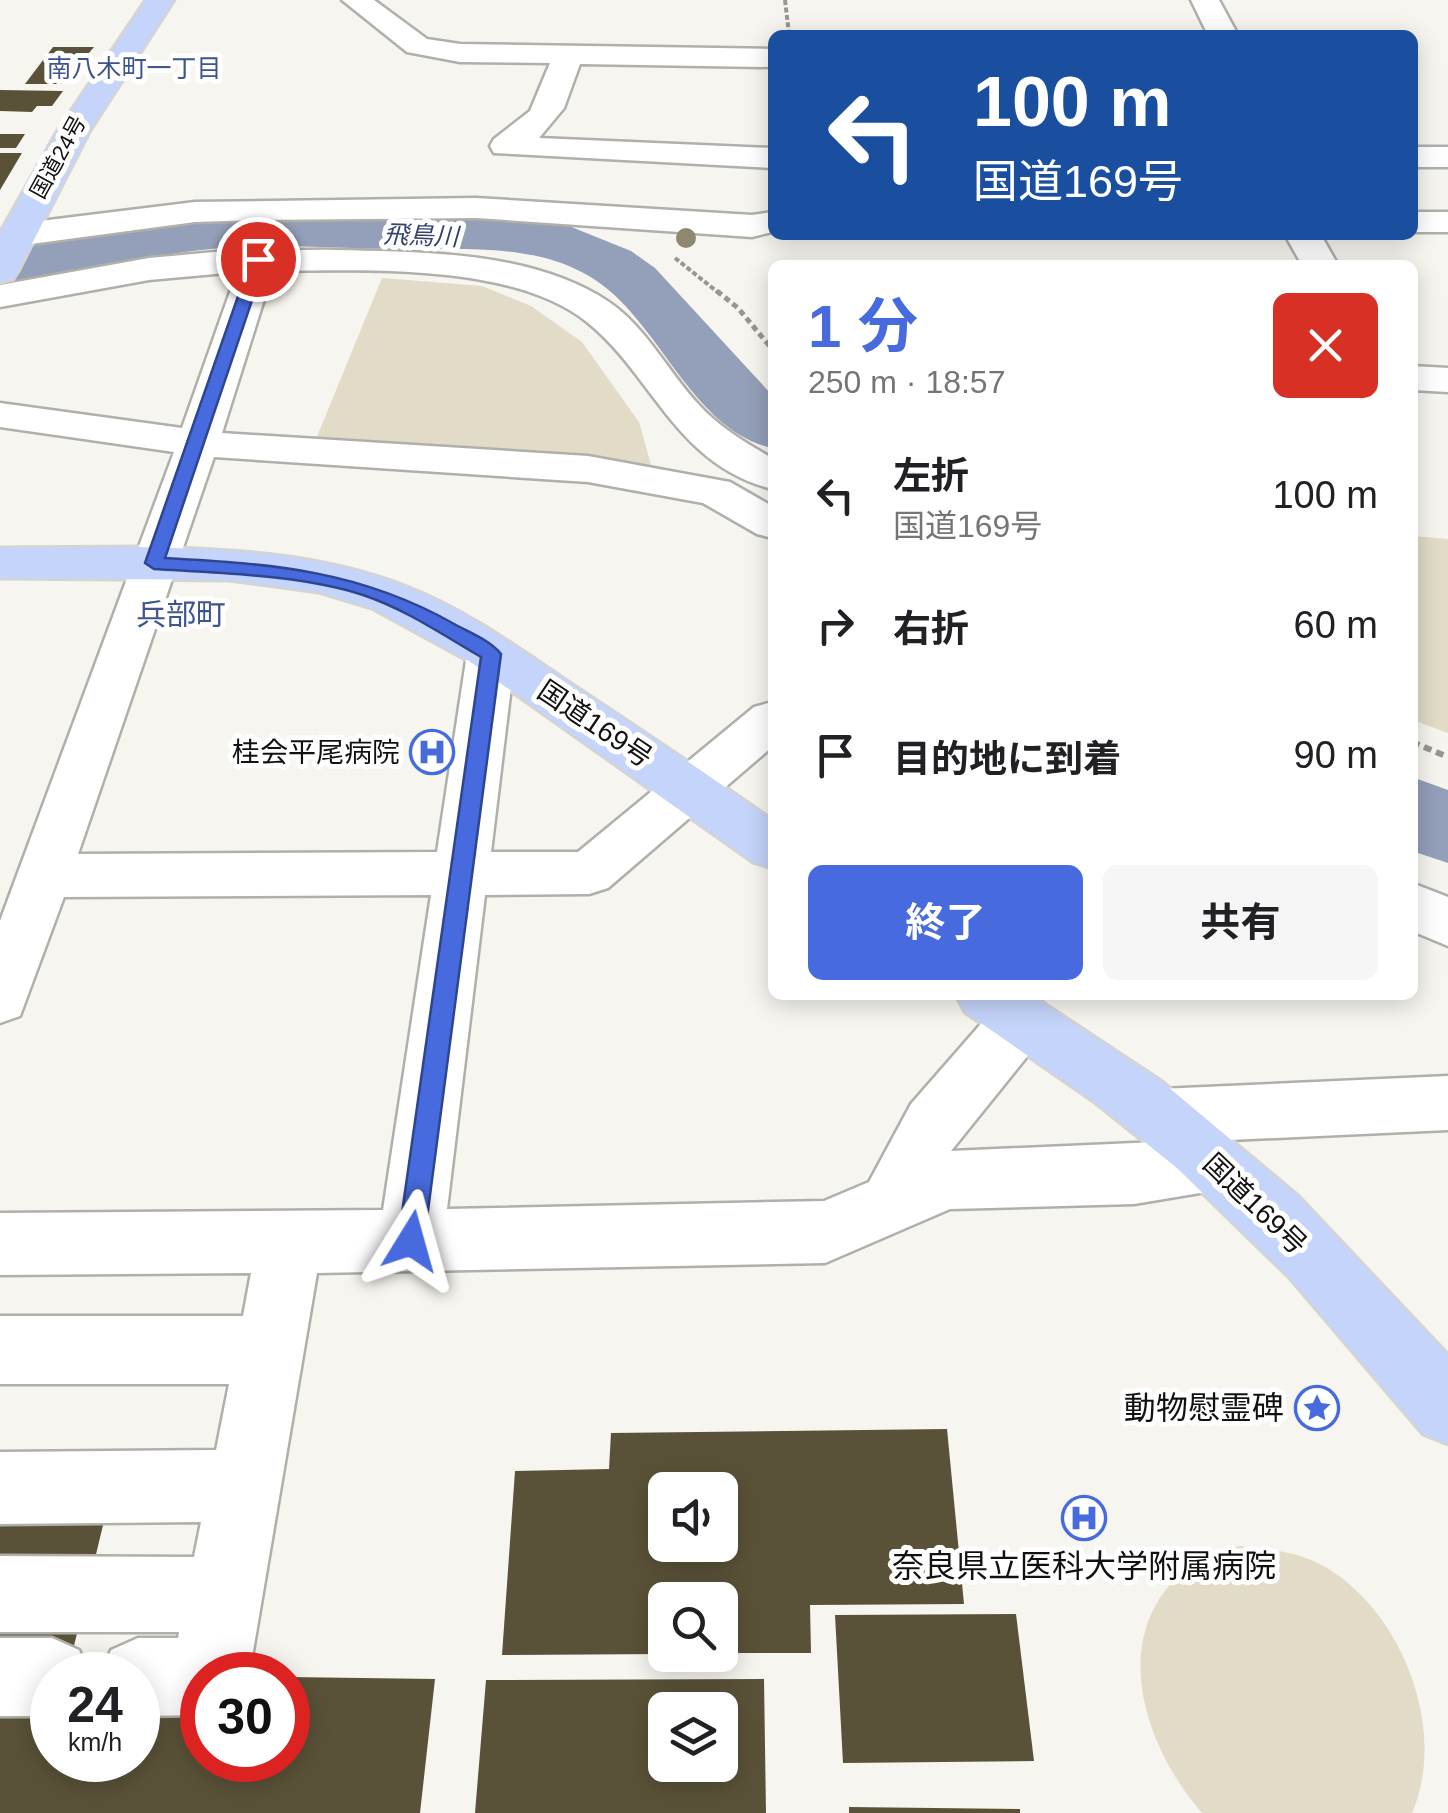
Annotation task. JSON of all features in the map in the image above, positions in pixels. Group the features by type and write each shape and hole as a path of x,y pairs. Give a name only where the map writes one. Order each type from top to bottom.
{"highway":[{"name":"国道24号","path":"8,253 90,100 160,0"},
{"name":"国道169号","path":"0,563 154,563 248,569 364,588 408,606 491,654 768,844"},
{"name":"国道169号","path":"1003,1008 1160,1116 1212,1162 1348,1294 1448,1409"}],"street":[{"path":"356,0 418,46 460,53 768,58"},
{"path":"1205,0 1220,30"},
{"path":"568,54 554,103 537,127 506,146 768,158"},
{"path":"1418,157 1448,157"},
{"path":"8,253 54,234 195,212 476,208 752,226 768,223"},
{"path":"1418,222 1448,222"},
{"path":"0,1000 198,443 258,259"},
{"path":"0,296 34,295 174,266 258,259 472,268 533,282 574,297 625,335 700,430 768,480"},
{"path":"1418,378 1448,380"},
{"path":"0,414 198,443 588,468 715,492 768,522"},
{"path":"411,1241 491,654"},
{"path":"45,876 589,873 768,723"},
{"path":"1418,909 1448,923"},
{"path":"890,1205 933,1124 1003,1008"},
{"path":"1160,1116 1448,1102"},
{"path":"0,1244 825,1232 946,1180 1134,1175 1212,1162"},
{"path":"214,1652 290,1241"},
{"path":"0,1350 267,1350"},
{"path":"0,1488 242,1486"},
{"path":"0,1594 224,1595"},
{"path":"0,1677 30,1677"}],"path":[{"path":"786,0 789,30"},
{"path":"1418,744 1448,757"}],"shaded area":[{"path":"382,278 482,286 531,306 582,342 639,422 651,465 314,444"},
{"path":"1418,536 1448,539 1448,733 1418,722"},
{"path":"1239,1546 1295,1555 1327,1568 1354,1588 1397,1644 1412,1677 1425,1746 1422,1781 1412,1813 1202,1813 1180,1785 1149,1719 1141,1651 1150,1618 1167,1588 1201,1559"}],"building":[{"path":"53,47 94,47 63,84 25,84"},
{"path":"0,90 63,91 52,106 37,106 32,112 0,111"},
{"path":"0,134 25,134 16,148 0,148"},
{"path":"0,153 22,153 0,190"},
{"path":"947,1429 964,1604 810,1605 811,1653 738,1653 738,1582 648,1582 648,1654 502,1655 515,1471 609,1469 611,1433"},
{"path":"104,1521 73,1652 30,1652 30,1782 160,1782 160,1677 180,1677 180,1782 310,1782 310,1677 435,1679 420,1813 0,1813 0,1523"},
{"path":"1016,1614 1034,1761 843,1763 835,1615"},
{"path":"764,1679 766,1813 475,1813 486,1680"},
{"path":"849,1807 1020,1809 1020,1813 849,1813"}],"waterway":[{"name":"飛鳥川","path":"0,271 109,246 233,230 507,233 549,238 610,264 634,281 735,397 768,425"},
{"name":"飛鳥川","path":"1418,813 1448,830"}],"place":[{"name":"桂会平尾病院","path":"432,752"},
{"name":"動物慰霊碑","path":"1317,1408"},
{"name":"奈良県立医科大学附属病院","path":"1084,1518"}],"district":[{"name":"南八木町一丁目","path":"134,68"},
{"name":"兵部町","path":"181,614"}],"route":[{"path":"258,259 154,563 248,569 364,588 408,606 491,654 411,1241"}]}
